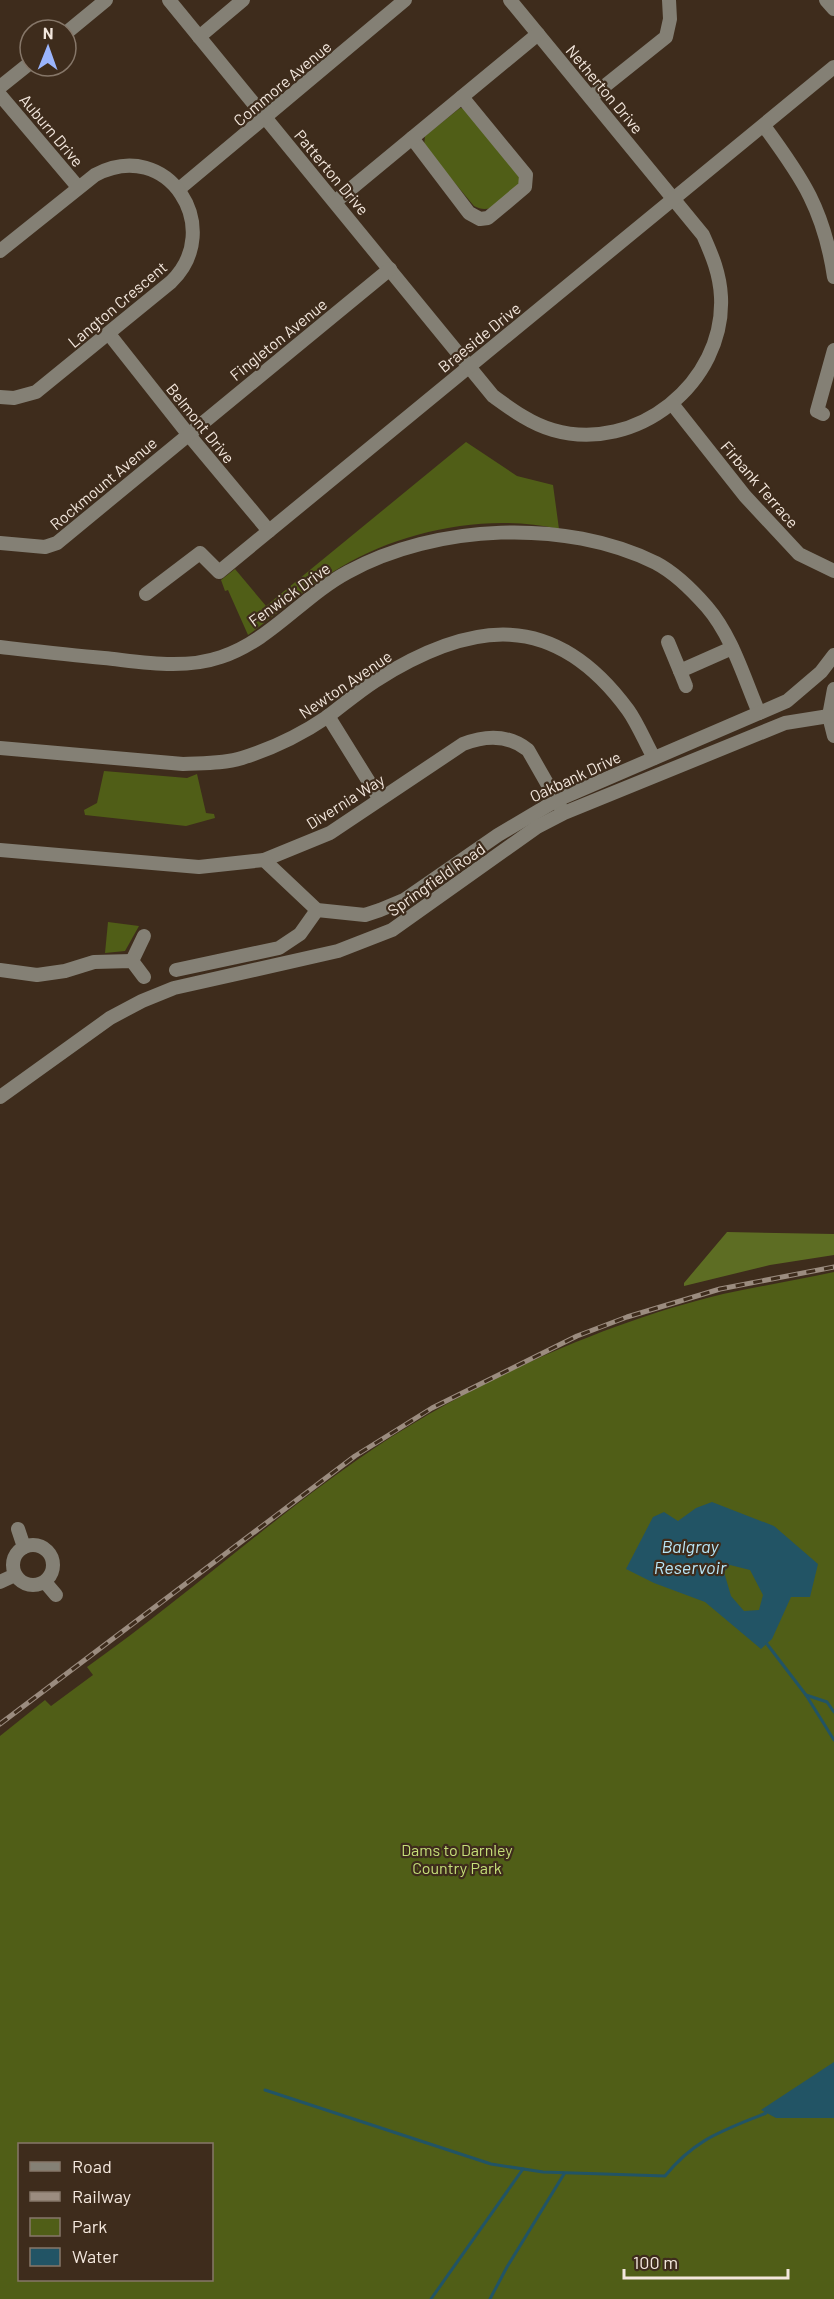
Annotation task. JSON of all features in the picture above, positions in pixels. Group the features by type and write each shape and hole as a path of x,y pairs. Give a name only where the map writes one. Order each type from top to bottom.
{"street":[{"path":"78,23 106,0"},
{"name":"Patterton Drive","path":"169,0 336,201 493,396 518,414 552,430 585,435 613,432 631,427 673,405"},
{"path":"199,37 243,0"},
{"name":"Commore Avenue","path":"179,189 266,119 405,0"},
{"name":"Netherton Drive","path":"510,0 675,199 708,246 718,276 721,298 720,319 713,346 688,390 673,405"},
{"path":"591,97 666,37 670,19 669,0"},
{"path":"826,0 834,9"},
{"path":"336,201 538,34"},
{"name":"Braeside Drive","path":"147,594 200,553 219,572 834,67"},
{"path":"0,87 18,73"},
{"name":"Auburn Drive","path":"0,95 78,187"},
{"path":"412,138 469,213 480,219 489,218 525,187 526,176 462,97"},
{"path":"764,126 809,190 823,225 834,277"},
{"path":"0,251 78,187 110,168 137,165 165,175 179,189"},
{"name":"Langton Crescent","path":"0,397 14,398 36,392 171,282 187,261 192,225 188,206 179,189"},
{"name":"Fingleton Avenue","path":"188,434 390,269"},
{"name":"Belmont Drive","path":"110,333 188,434 269,531"},
{"path":"823,414 818,411 834,350"},
{"name":"Firbank Terrace","path":"673,405 745,496 799,554 834,571"},
{"name":"Rockmount Avenue","path":"0,543 45,547 57,543 188,434"},
{"name":"Fenwick Drive","path":"0,647 166,665 203,662 219,658 248,645 318,590 348,572 384,555 452,537 512,533 550,535 590,542 634,554 657,564 677,577 709,609 732,648 759,713"},
{"name":"Newton Avenue","path":"0,747 183,764 213,764 241,758 268,748 328,716 373,682 412,659 467,639 490,633 509,633 550,644 573,655 593,671 629,712 654,758"},
{"path":"668,642 686,686"},
{"path":"680,671 732,648"},
{"name":"Oakbank Drive","path":"317,910 365,915 404,900 498,835 557,800 787,701 804,688 834,655"},
{"path":"834,689 829,716 834,736"},
{"path":"328,716 380,798"},
{"name":"Springfield Road","path":"1,1093 110,1018 142,1001 174,988 338,951 392,930 537,827 564,813 785,723 829,716"},
{"name":"Divernia Way","path":"0,850 199,867 264,860 330,833 463,744 493,736 520,743 528,750 564,813"},
{"path":"177,970 192,961 250,957 279,948 300,934 317,910 264,860"},
{"path":"132,961 144,936"},
{"path":"0,970 37,975 65,972 94,962 132,961"},
{"path":"132,961 144,977"},
{"path":"18,1529 24,1547"},
{"path":"24,1547 43,1548 52,1557 53,1570 45,1582 39,1585 26,1584 15,1575 15,1556 24,1547"},
{"path":"0,1582 15,1575"},
{"path":"45,1582 56,1595"}],"green space":[{"path":"460,108 468,109 518,171 520,181 517,186 497,204 486,209 474,206 424,146 425,136"},
{"path":"466,442 517,476 553,485 559,529 504,523 475,524 419,534 391,543 329,574 248,635 228,590 225,591 221,580 235,569 266,606"},
{"path":"104,771 187,778 197,774 206,813 214,814 215,818 186,826 85,815 84,810 97,803"},
{"path":"108,922 139,926 125,951 105,953"},
{"path":"727,1232 834,1234 834,1255 770,1265 684,1286 684,1283"},
{"name":"Dams to Darnley Country Park","path":"834,1272 834,2299 0,2299 0,1736 45,1700 51,1706 93,1675 87,1667 322,1485 397,1433 485,1383 580,1340 629,1322 723,1294"}],"water":[{"name":"Balgray Reservoir","path":"712,1502 774,1526 818,1564 810,1597 791,1597 772,1639 761,1649 705,1602 654,1583 626,1569 653,1517 664,1512 678,1521 696,1508","holes":["730,1565 750,1570 763,1595 759,1610 744,1611 731,1596 724,1572"]},
{"path":"834,2062 834,2118 776,2118 761,2110"}],"waterway":[{"path":"767,1644 806,1695 827,1702 834,1712"},
{"path":"806,1695 834,1740"},
{"path":"265,2090 491,2164 543,2172 665,2176 676,2163 699,2144 766,2113"},
{"path":"431,2299 523,2169"},
{"path":"490,2299 564,2174"}],"railway":[{"path":"0,1724 355,1456 432,1408 577,1336 627,1317 720,1289 834,1267"}]}
